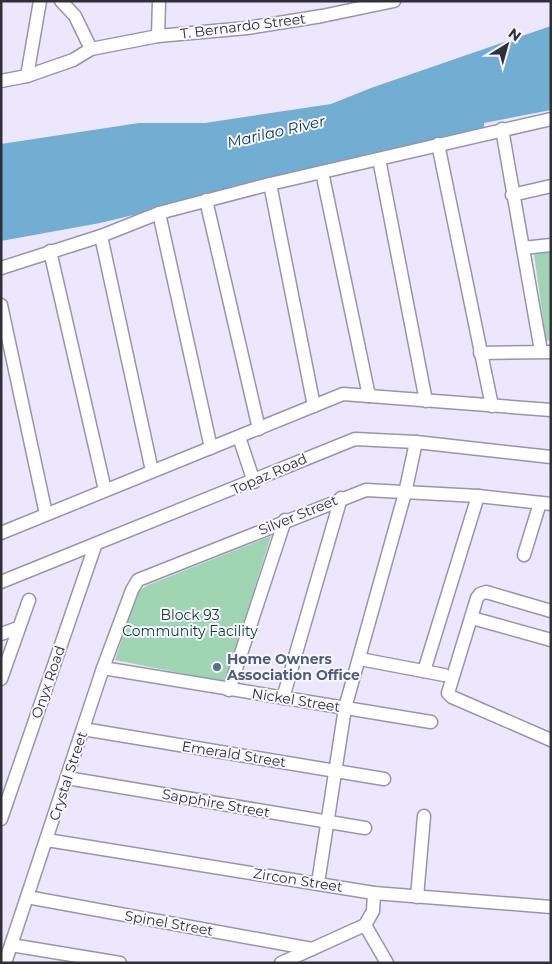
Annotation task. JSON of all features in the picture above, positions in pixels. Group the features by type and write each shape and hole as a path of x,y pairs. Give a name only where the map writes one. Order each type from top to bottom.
{"street":[{"path":"27,76 40,1"},
{"path":"61,1 75,16 91,49"},
{"path":"158,1 158,36"},
{"name":"T. Bernardo Street","path":"1,81 27,76 73,60 91,49 158,36 247,28 322,16 394,1"},
{"path":"1,268 101,236 159,213 206,200 551,119"},
{"path":"480,353 546,352 512,195 502,129"},
{"path":"438,144 492,406"},
{"path":"380,159 426,401"},
{"path":"322,172 369,396"},
{"path":"270,184 314,406"},
{"path":"512,195 551,186"},
{"path":"206,200 259,429"},
{"path":"159,213 211,448"},
{"path":"101,236 152,471"},
{"path":"523,248 551,245"},
{"path":"50,251 105,490"},
{"path":"1,305 46,514"},
{"path":"1,533 343,394 551,410"},
{"path":"239,437 254,482"},
{"name":"Topaz Road","path":"1,582 254,482 317,453 355,439 416,442 551,457"},
{"path":"318,884 345,708 405,494 416,442"},
{"name":"Silver Street","path":"132,590 138,580 285,520 366,490 405,494 478,496 546,504"},
{"path":"424,670 478,496"},
{"path":"282,698 341,498"},
{"path":"524,555 546,504"},
{"path":"229,690 285,520"},
{"name":"Onyx Road","path":"1,820 95,546"},
{"name":"Crystal Street","path":"5,963 103,668 132,590"},
{"path":"551,611 486,592 480,594 477,598 448,693 452,697 551,740"},
{"path":"1,680 18,628 30,600"},
{"path":"472,618 551,640"},
{"path":"1,634 18,628"},
{"path":"360,659 444,675"},
{"name":"Nickel Street","path":"103,668 431,722"},
{"name":"Emerald Street","path":"83,729 384,779"},
{"name":"Sapphire Street","path":"67,778 365,828"},
{"path":"417,897 424,816"},
{"name":"Zircon Street","path":"47,840 374,893 551,908"},
{"path":"281,963 365,926 373,911 374,893"},
{"name":"Spinel Street","path":"27,897 312,949"},
{"path":"365,926 387,963"},
{"path":"11,945 120,963"}],"green space":[{"path":"551,252 551,341 546,340 534,254"},
{"name":"Block 93 Community Facility","path":"271,536 225,682 115,660 138,591 148,585"}],"water":[{"name":"Marilao River","path":"551,26 551,110 484,123 484,129 182,200 180,204 100,223 1,241 1,144 139,123 205,123 331,104 371,88"}],"place":[{"name":"Home Owners Association Office","path":"217,667"}]}
